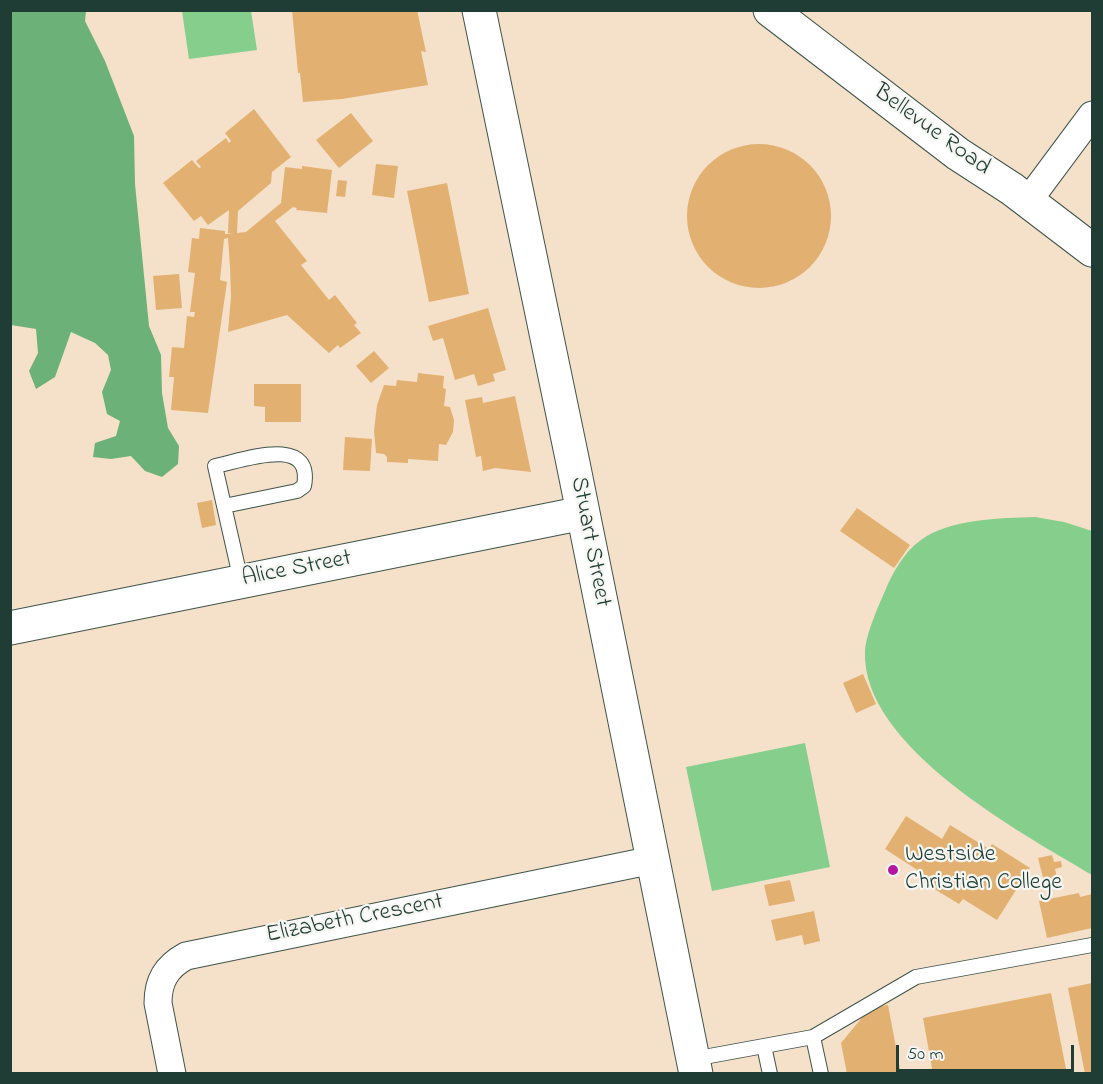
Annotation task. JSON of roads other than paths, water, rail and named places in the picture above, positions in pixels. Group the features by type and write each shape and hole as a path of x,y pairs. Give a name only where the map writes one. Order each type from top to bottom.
{"street":[{"name":"Stuart Street","path":"479,10 694,1066"},
{"name":"Bellevue Road","path":"770,10 958,154 1028,201 1092,250"},
{"path":"1028,201 1092,116"},
{"name":"Alice Street","path":"10,628 583,513"},
{"name":"Elizabeth Crescent","path":"172,1074 158,1003 158,992 161,979 168,969 186,956 653,860"}],"lane":[{"path":"224,507 297,491 304,486 305,480 301,463 293,456 281,453 215,466 224,507 241,581"},
{"path":"694,1066 764,1046 813,1037 916,977 1092,945"},
{"path":"813,1037 821,1074"},
{"path":"764,1046 770,1074"}],"place":[{"name":"Westside Christian College","path":"893,870"}]}
